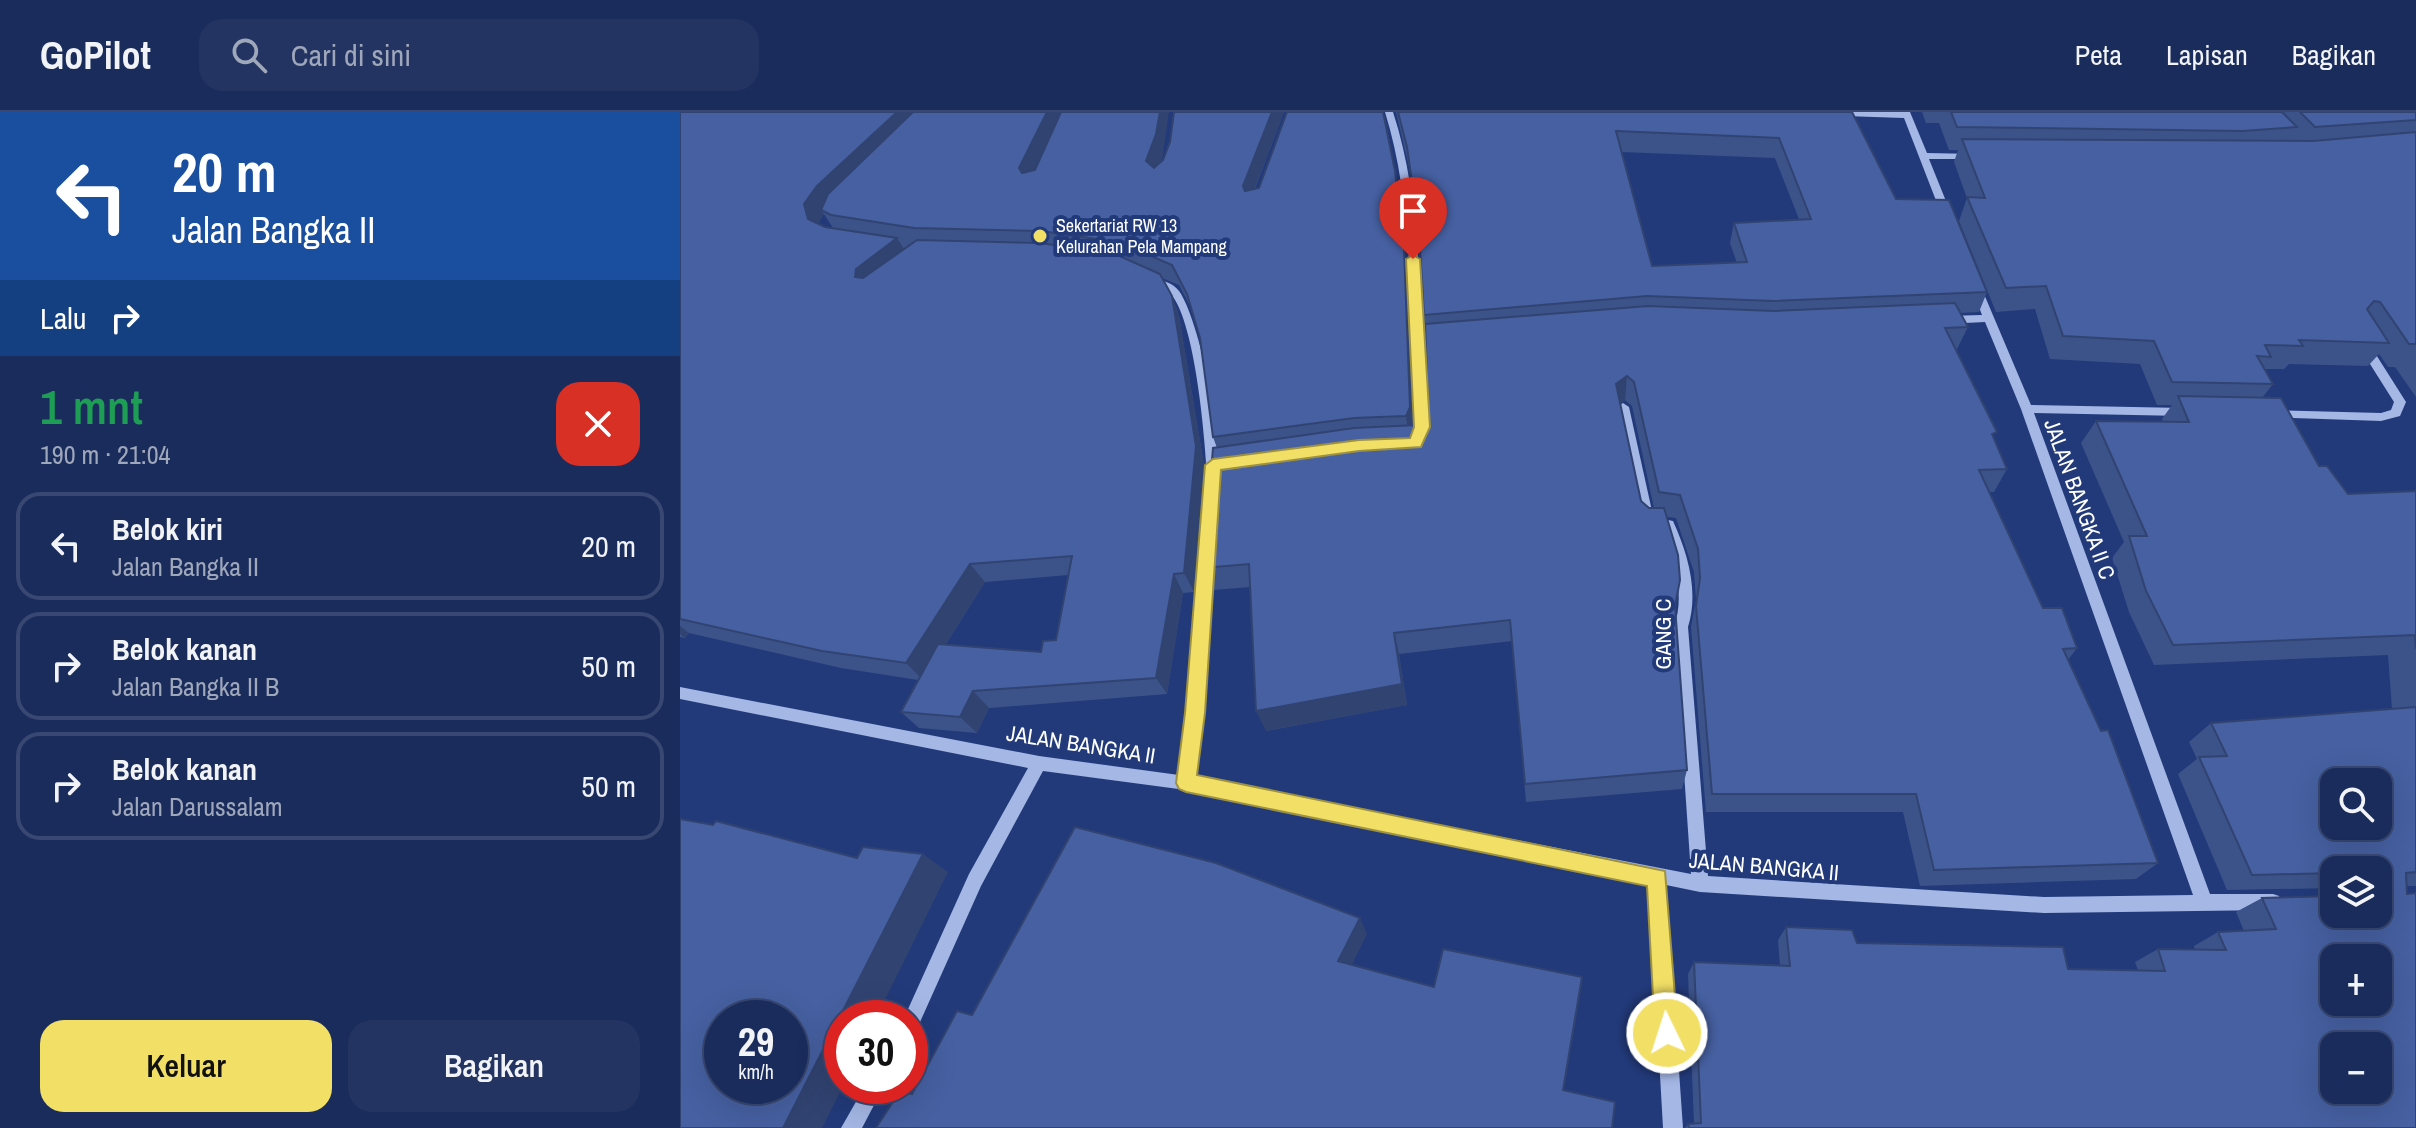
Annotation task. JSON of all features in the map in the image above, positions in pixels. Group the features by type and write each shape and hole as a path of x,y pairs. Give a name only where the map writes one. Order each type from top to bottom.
{"street":[{"path":"1389,112 1398,140 1412,231 1422,427 1416,443"},
{"path":"1814,112 1906,114 1953,230"},
{"path":"1922,156 1982,156"},
{"path":"1138,273 1174,290 1187,315 1198,358 1213,465 1213,491"},
{"name":"JALAN BANGKA II C","path":"1971,274 2027,409 2205,904"},
{"path":"1926,321 1989,318"},
{"path":"2256,414 2381,417 2396,413 2400,402 2356,331"},
{"path":"1418,342 1463,338"},
{"name":"GANG C","path":"1623,407 1648,523 1668,523 1681,562 1688,611 1681,627 1700,884"},
{"path":"2027,409 2193,412"},
{"path":"1213,465 1227,463"},
{"path":"1186,783 1209,539"},
{"name":"JALAN BANGKA II","path":"680,693 1039,763 1186,783 1657,878 1700,884 2044,905 2291,901"},
{"path":"921,1000 975,880 1039,763"},
{"path":"1657,878 1673,1128"},
{"path":"851,1128 865,1104"}],"building":[{"path":"680,112 897,112 817,186 804,204 808,219 825,227 897,238 856,269 855,277 863,278 917,240 1040,243 1115,254 1160,274 1172,296 1196,446 1184,573 1174,574 1156,678 973,691 960,717 901,712 938,644 1041,652 1043,641 1056,640 1072,556 970,564 906,663 822,651 680,619"},
{"path":"913,112 1047,112 1019,168 1022,173 1035,170 1061,112 1160,112 1146,161 1154,168 1163,160 1170,142 1174,112 1272,112 1243,186 1245,191 1259,188 1287,112 1383,112 1395,171 1404,249 1410,407 1406,416 1354,418 1213,437 1200,338 1187,294 1172,265 1118,242 1041,231 914,228 831,215 821,210 828,194"},
{"path":"1398,112 1852,112 1896,199 1949,200 1987,292 1773,301 1647,296 1424,315 1419,232 1407,147","holes":["1616,131 1779,138 1811,219 1734,223 1747,262 1652,266"]},
{"path":"1951,112 2282,112 2297,127 2242,131 1957,127"},
{"path":"2300,112 2416,112 2416,120 2315,127"},
{"path":"2416,132 2416,344 2409,344 2380,302 2374,301 2367,309 2389,343 2299,340 2303,346 2265,345 2271,357 2257,356 2273,384 2172,382 2154,341 2063,336 2046,286 2006,288 1967,197 1985,198 1962,139 2313,141"},
{"path":"1955,303 1968,327 1945,328 1997,432 1992,434 2007,469 1979,470 2043,608 2062,608 2077,648 2063,649 2101,731 2108,730 2158,863 1934,870 1916,794 1712,794 1696,606 1700,578 1698,549 1680,495 1659,492 1634,382 1627,376 1616,384 1641,501 1649,508 1664,508 1678,555 1680,580 1675,606 1687,770 1525,784 1510,620 1394,633 1402,684 1256,711 1249,564 1203,568 1213,448 1354,428 1417,425 1428,403 1425,324 1648,306 1774,311"},
{"path":"2178,396 2281,398 2319,466 2327,466 2348,494 2416,491 2416,649 2415,635 2173,645 2146,591 2129,536 2147,536 2096,421 2189,422"},
{"path":"2416,707 2416,872 2406,873 2407,894 2416,893 2416,1128 1689,1128 1688,1124 1701,1123 1694,962 1790,966 1786,927 1852,930 1857,943 2063,947 2068,969 2165,971 2158,949 2226,950 2218,932 2276,929 2262,898 2320,896 2320,928 2392,928 2392,856 2320,856 2320,873 2252,875 2199,757 2227,756 2211,723"},
{"path":"680,819 713,825 716,821 857,858 863,847 923,854 848,1000 824,1000 824,1048 808,1079 808,1000 704,1000 704,1104 795,1104 783,1128 680,1128"},
{"path":"1075,827 1216,863 1360,918 1338,961 1434,987 1443,949 1582,977 1563,1090 1615,1102 1612,1128 876,1128 892,1104 928,1104 928,1064 957,1011 972,1015"}],"place":[{"name":"Sekertariat RW 13 Kelurahan Pela Mampang","path":"1040,236"}],"route":[{"path":"1413,259 1422,427 1416,443 1359,445 1213,465 1195,713 1186,783 1657,878 1667,1033"}]}
